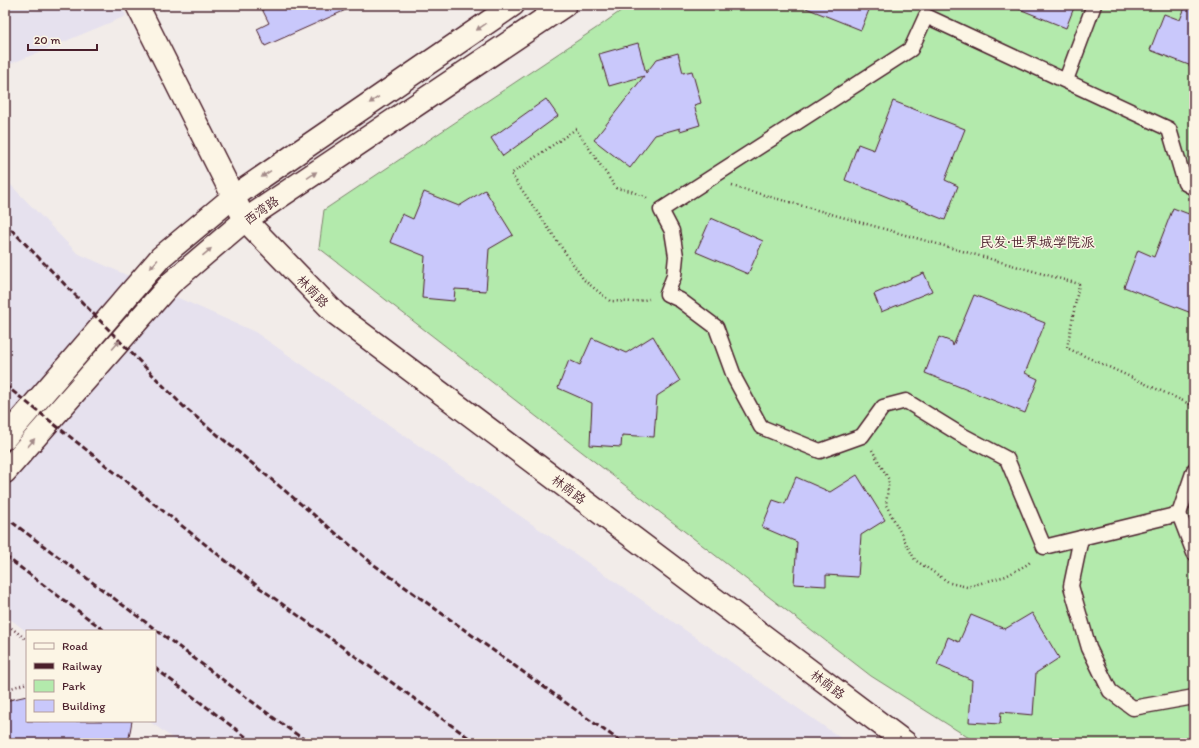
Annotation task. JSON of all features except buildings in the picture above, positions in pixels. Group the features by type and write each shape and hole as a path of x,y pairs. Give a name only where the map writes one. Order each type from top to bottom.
{"main road":[{"name":"林荫路","path":"136,5 245,220 336,314 906,743"},
{"name":"西湾路","path":"5,438 161,257 233,197 513,5"},
{"name":"西湾路","path":"5,472 171,283 245,220 565,5"}],"lane":[{"path":"1066,80 1094,5"},
{"path":"1179,514 1044,547 1007,459 958,433 906,401 883,407 862,436 820,451 761,427 735,379 716,327 680,300 667,294 674,276 676,256 672,230 661,210 911,49 926,16 1169,129 1185,183 1194,188"},
{"path":"1194,470 1179,514 1194,553"},
{"path":"1081,538 1071,586 1089,648 1110,691 1133,708 1194,697"}],"path":[{"path":"661,210 646,197 631,191 616,188 576,129 511,174 584,280 610,301 633,302 667,294"},
{"path":"709,180 1078,284 1066,348 1194,406"},
{"path":"862,436 873,451 889,480 886,505 915,560 950,583 967,587 1006,576 1028,564 1044,547"},
{"path":"5,623 26,639"},
{"path":"5,690 26,683"}],"shaded area":[{"path":"5,5 121,5 126,16 8,65 5,62"},
{"path":"5,179 77,253 255,332 848,743 179,743 150,722 156,722 156,630 26,630 26,631 5,615"}],"green space":[{"path":"629,5 1194,5 1194,743 977,743 871,676 319,248 324,210"}],"railway":[{"path":"5,223 183,406 373,564 623,743"},
{"path":"5,385 260,588 476,743"},
{"path":"5,517 309,743"},
{"path":"5,556 104,630"},
{"path":"156,669 254,743"}],"district":[{"name":"民发·世界城学院派","path":"1037,242"}]}
